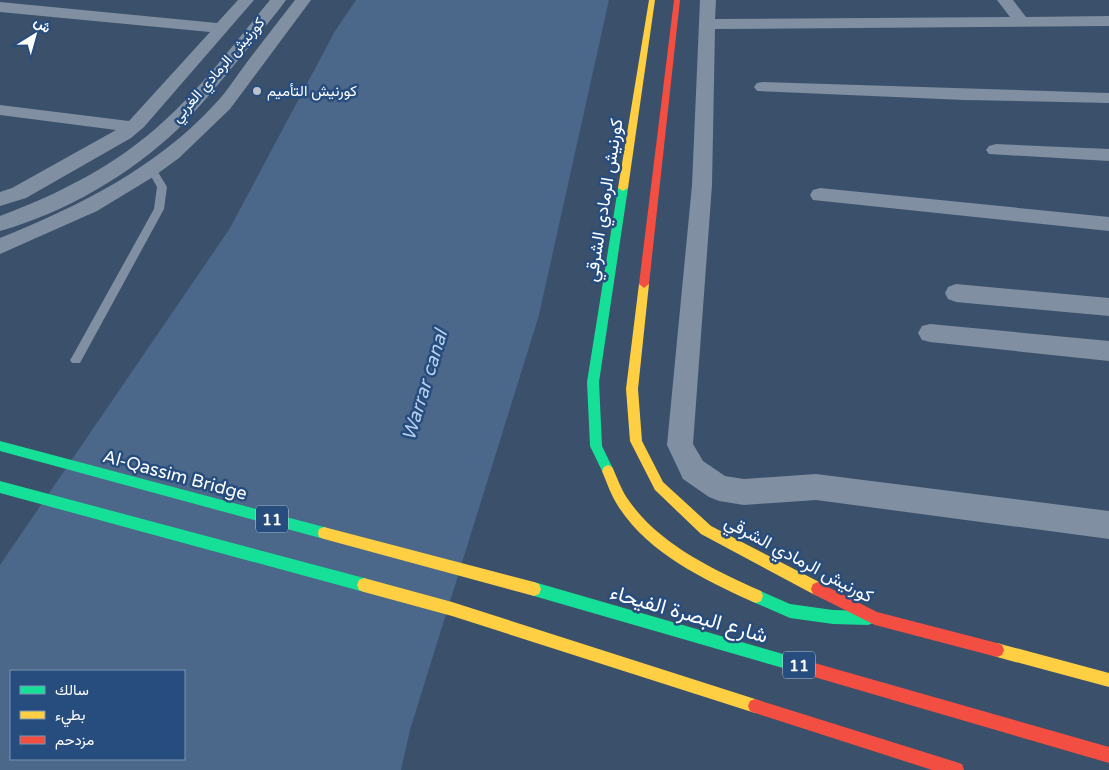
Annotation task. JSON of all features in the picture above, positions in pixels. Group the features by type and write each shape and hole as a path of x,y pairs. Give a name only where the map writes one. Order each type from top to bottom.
{"main road":[{"name":"كورنيش الرمادي الشرقي","path":"652,0 632,389 636,442 659,486 706,530 875,618"},
{"name":"كورنيش الرمادي الشرقي","path":"677,0 642,168 593,382 596,446 623,504 647,532 680,556 733,586 790,611 833,617 875,618"},
{"name":"Al-Qassim Bridge","path":"0,446 54,462 490,576"},
{"name":"11","path":"0,487 452,609 956,770"},
{"name":"شارع البصرة الفيحاء","path":"490,576 1109,755"},
{"path":"875,618 1109,680"}],"street":[{"path":"0,199 19,193 133,127 246,0"},
{"name":"كورنيش الرمادي الغربي","path":"0,224 30,213 84,187 127,160 162,133 190,107 278,0"},
{"name":"كورنيش الرمادي الغربي","path":"0,246 49,226 106,198 152,169 192,138 222,108 303,0"},
{"path":"1005,0 1022,22"},
{"path":"0,7 222,28"},
{"path":"1109,21 1022,22 708,12 702,185 680,445 693,470 719,488 744,492 816,488 1109,525"},
{"path":"763,87 964,95 1109,98"},
{"path":"0,110 133,127"},
{"path":"996,150 1109,155"},
{"path":"820,195 1109,224"},
{"path":"956,293 1109,307"},
{"path":"930,333 1109,350"}],"lane":[{"path":"76,360 159,209 162,187 152,169"}],"water":[{"name":"Warrar canal","path":"356,0 609,0 539,315 410,730 401,770 0,770 0,565 230,228 335,31"}],"traffic: fast":[{"path":"608,471 596,446 593,382 623,188"},
{"path":"0,446 324,533"},
{"path":"0,487 364,585"},
{"path":"534,589 797,665"},
{"path":"756,596 790,611 833,617 868,618"}],"traffic: slow":[{"path":"623,188 652,0"},
{"path":"644,284 632,389 636,441 659,486 706,530 818,589"},
{"path":"608,471 622,502 652,535 702,570 756,596"},
{"path":"324,533 534,589"},
{"path":"364,585 452,609 755,706"},
{"path":"997,650 1109,680"}],"traffic: jam":[{"path":"644,284 677,0"},
{"path":"818,589 875,618 997,650"},
{"path":"797,665 1109,755"},
{"path":"755,706 956,770"}],"place":[{"name":"كورنيش التأميم","path":"257,91"}]}
